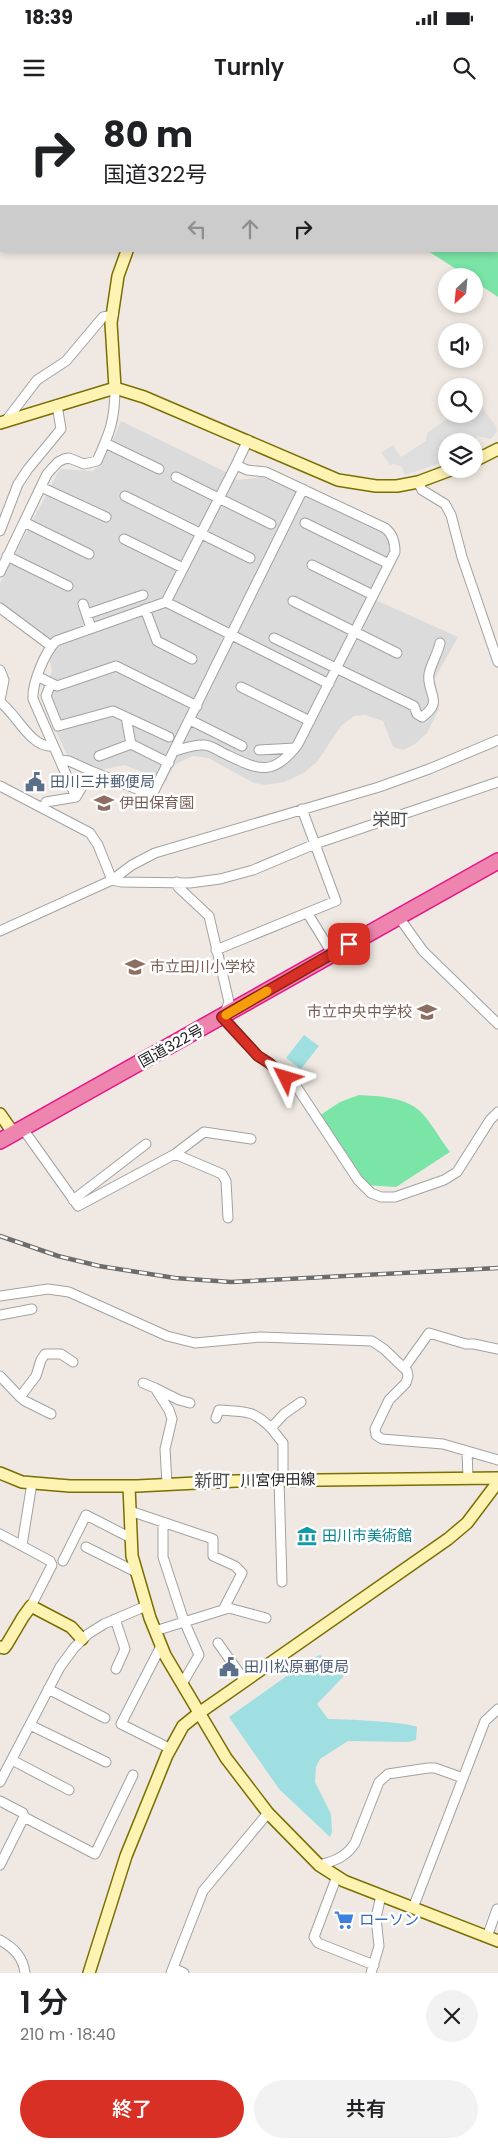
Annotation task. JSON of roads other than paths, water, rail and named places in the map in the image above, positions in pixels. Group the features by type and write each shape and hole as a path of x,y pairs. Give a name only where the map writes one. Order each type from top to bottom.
{"highway":[{"name":"国道322号","path":"0,1141 498,861"}],"street":[{"path":"0,572 47,474 58,462 70,458 84,464 97,461 111,430 115,413 115,388 111,323 118,276 127,252"},
{"path":"2,422 37,380 66,361 103,317 113,315"},
{"path":"2,422 115,388 144,397 338,480 376,486 397,486 418,482 438,475"},
{"path":"0,531 18,484 28,469 62,429 57,405"},
{"path":"166,602 248,440"},
{"path":"105,443 159,469"},
{"path":"483,457 498,450"},
{"path":"175,751 188,747 207,745 249,765 266,768 280,764 287,759 295,748 329,684 395,552 395,544 390,532 386,528 266,472 247,470 236,465"},
{"path":"176,477 271,524"},
{"path":"418,482 422,490 445,504 451,515 462,557 498,662"},
{"path":"41,487 106,517"},
{"path":"60,760 69,761 142,791 154,790 304,489"},
{"path":"125,496 250,558"},
{"path":"24,522 89,554"},
{"path":"305,523 389,564"},
{"path":"124,539 183,568"},
{"path":"8,556 68,586"},
{"path":"312,565 373,595"},
{"path":"87,614 144,595"},
{"path":"294,601 397,653"},
{"path":"76,797 33,699 32,688 50,646 56,641 166,602 329,684"},
{"path":"83,604 92,628"},
{"path":"0,608 50,646"},
{"path":"145,609 157,642 192,659"},
{"path":"274,638 414,706 417,714 422,716 429,712 435,702 429,674 440,643"},
{"path":"37,676 56,686 116,666 197,706"},
{"path":"0,670 4,680 0,701 34,740 48,747 53,746"},
{"path":"51,683 46,696 58,726 113,711 169,737"},
{"path":"241,687 310,720"},
{"path":"126,717 131,744"},
{"path":"190,720 242,746"},
{"path":"0,931 112,880 132,865 155,853 387,784 498,740"},
{"path":"99,756 131,744 169,763"},
{"path":"259,750 295,748"},
{"path":"76,797 91,771"},
{"path":"112,880 121,882 177,882 190,884 220,879 253,870 315,844 498,782"},
{"path":"0,786 90,833 98,845 112,880"},
{"path":"44,808 46,802 76,797"},
{"path":"216,950 336,901 302,809"},
{"path":"177,882 178,888 208,916 229,1002 222,1017 258,1056 296,1086 358,1180 370,1193 381,1197 395,1197 412,1193 444,1180 457,1172 490,1120 498,1112"},
{"path":"308,914 332,953"},
{"path":"398,916 423,951 498,1024"},
{"path":"0,1114 18,1132 78,1206 175,1154 204,1132 251,1139"},
{"path":"72,1200 146,1144"},
{"path":"175,1154 222,1174 226,1181 228,1218"},
{"path":"0,1296 48,1289 69,1292 167,1336 195,1343 260,1337 372,1342 384,1349 404,1368 408,1376 406,1383 389,1400 375,1429 376,1435 382,1439 443,1444 498,1460"},
{"path":"0,1315 32,1309"},
{"path":"404,1368 430,1333 466,1344 498,1350"},
{"path":"20,1397 36,1376 45,1354 61,1354 73,1362"},
{"path":"1,1381 20,1397 51,1414"},
{"path":"143,1383 179,1400 190,1403"},
{"path":"155,1388 169,1410 172,1419 166,1448 166,1484"},
{"path":"271,1428 284,1414 301,1402"},
{"path":"216,1418 219,1410 249,1412 258,1416 283,1443 281,1480 282,1582"},
{"path":"467,1450 468,1478"},
{"name":"川宮伊田線","path":"0,1473 22,1482 49,1486 129,1486 281,1480 498,1478"},
{"path":"89,1973 126,1856 170,1749 183,1726 448,1539 467,1523 498,1482"},
{"path":"22,1545 32,1483"},
{"path":"129,1486 132,1556 146,1606 161,1646 226,1758 268,1812 319,1865 337,1876 498,1941"},
{"path":"130,1511 213,1539 213,1556 235,1566 242,1573 224,1608"},
{"path":"63,1561 86,1515 131,1538"},
{"path":"163,1522 163,1557 184,1621 199,1655 182,1684"},
{"path":"0,1534 50,1561 52,1565 31,1606 7,1644 4,1648 0,1647"},
{"path":"86,1547 136,1572"},
{"path":"31,1606 71,1627 82,1639"},
{"path":"0,1782 60,1667 82,1639 115,1619 146,1606"},
{"path":"155,1630 224,1608 240,1609 266,1618"},
{"path":"115,1619 126,1649 116,1669"},
{"path":"218,1643 245,1681"},
{"path":"161,1646 121,1724 170,1749"},
{"path":"48,1689 105,1718"},
{"path":"413,1908 485,1722 498,1709"},
{"path":"30,1725 106,1762"},
{"path":"12,1760 69,1790"},
{"path":"319,1865 334,1861 350,1852 380,1782 388,1774 436,1768 463,1778"},
{"path":"0,1801 23,1813 24,1817 95,1854 134,1775"},
{"path":"184,1973 172,1971 203,1891 268,1812"},
{"path":"0,1865 24,1817"},
{"path":"337,1876 314,1937 318,1943 373,1969 380,1946 376,1918 381,1895"},
{"path":"487,1937 497,1909"},
{"path":"0,1940 17,1952 25,1973"}],"water":[{"path":"304,1035 319,1046 301,1069 286,1058"},
{"path":"320,1655 344,1676 317,1704 328,1719 389,1722 417,1727 416,1740 408,1742 348,1741 320,1759 316,1767 315,1782 331,1814 332,1832 330,1837 279,1789 229,1717 312,1658"}],"railway":[{"path":"0,1236 58,1256 99,1266 175,1278 231,1282 498,1268"}],"place":[{"name":"田川三井郵便局","path":"35,782"},
{"name":"伊田保育園","path":"104,803"},
{"name":"市立田川小学校","path":"135,967"},
{"name":"市立中央中学校","path":"427,1012"},
{"name":"田川市美術館","path":"307,1536"},
{"name":"田川松原郵便局","path":"229,1667"},
{"name":"ローソン","path":"344,1920"}],"district":[{"name":"栄町","path":"390,820"},
{"name":"新町","path":"212,1481"}]}
